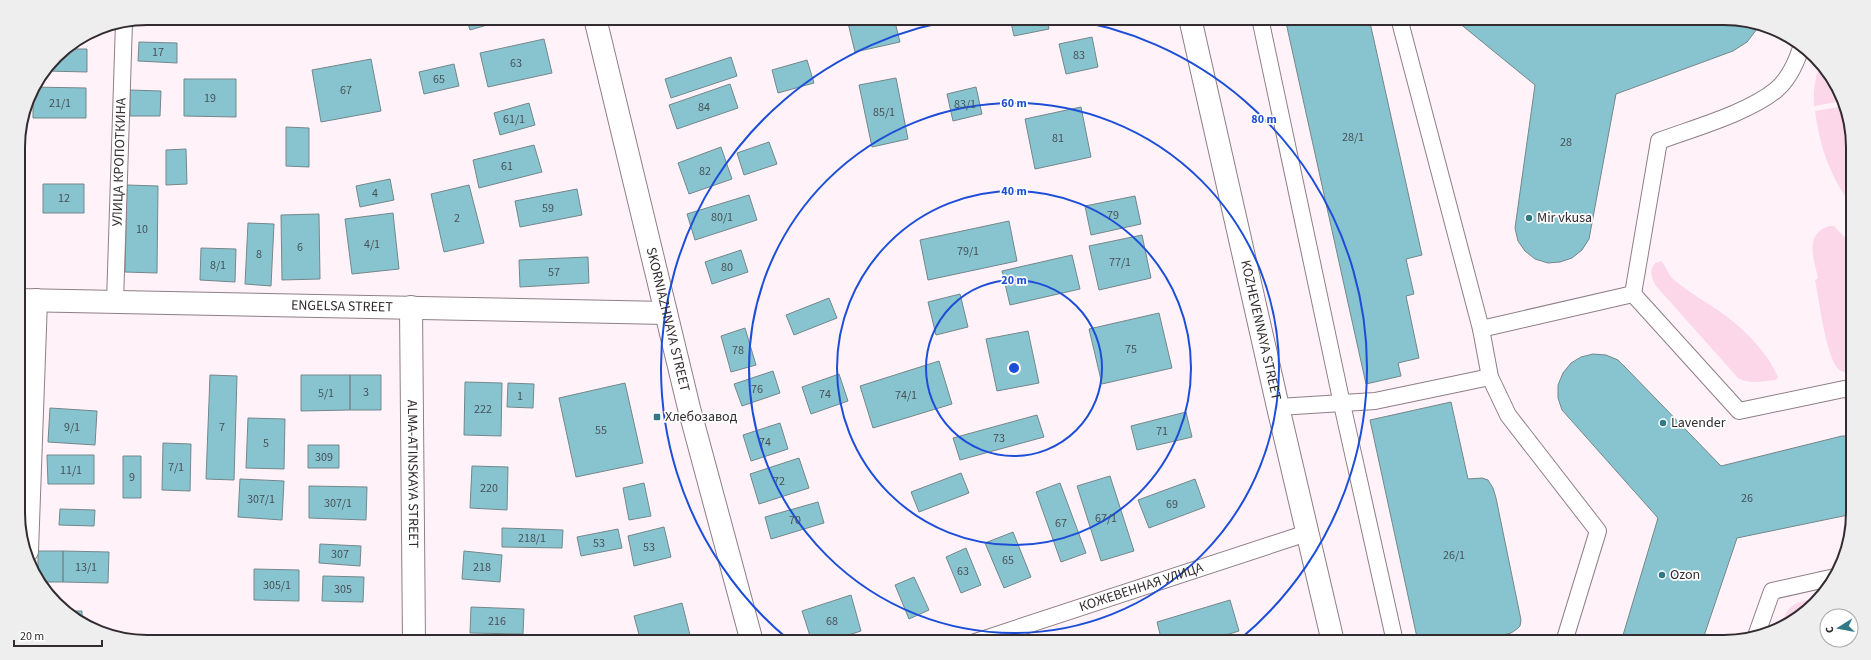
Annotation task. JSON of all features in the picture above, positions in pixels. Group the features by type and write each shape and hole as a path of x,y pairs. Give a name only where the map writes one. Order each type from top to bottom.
{"main road":[{"name":"SKORNIAZHNAYA STREET","path":"597,25 689,408 750,635"},
{"name":"KOZHEVENNAYA STREET","path":"1192,25 1278,408 1331,635"},
{"name":"ENGELSA STREET","path":"28,300 412,306 666,313"},
{"path":"27,537 28,300"},
{"name":"ALMA-ATINSKAYA STREET","path":"412,306 414,635"}],"lane":[{"path":"1261,25 1342,404 1393,635"},
{"path":"1401,25 1481,329 1490,377 1508,415 1598,531 1566,635"},
{"name":"УЛИЦА КРОПОТКИНА","path":"115,302 124,27"},
{"path":"1633,294 1659,141 1752,106 1777,89 1795,65 1800,52"},
{"path":"1481,329 1633,294"},
{"path":"1633,294 1739,411 1846,389"},
{"path":"1278,408 1375,401 1490,377"},
{"name":"КОЖЕВЕННАЯ УЛИЦА","path":"996,635 1307,533"},
{"path":"1758,630 1772,591 1826,579"}],"shaded area":[{"path":"1818,70 1830,86 1838,102 1814,106"},
{"path":"1839,107 1845,131 1846,198 1827,161 1820,137 1815,111"},
{"path":"1829,226 1834,226 1846,239 1845,372 1841,371 1831,356 1824,329 1815,280 1818,278 1813,255 1813,241 1821,230"},
{"path":"1661,261 1673,279 1726,316 1756,343 1768,359 1778,377 1776,380 1752,382 1738,378 1656,286 1651,271 1655,263"},
{"path":"1809,600 1784,620 1789,609 1797,603"}],"building":[{"path":"468,25 487,25 470,30"},
{"path":"848,25 896,25 900,42 855,52"},
{"path":"1012,25 1048,25 1049,29 1014,36"},
{"path":"1287,25 1371,25 1422,255 1406,259 1414,294 1406,296 1419,358 1398,363 1401,376 1366,384"},
{"path":"1462,25 1724,25 1757,29 1747,42 1733,51 1616,94 1589,239 1582,250 1572,258 1560,262 1548,263 1535,259 1525,251 1518,241 1515,228 1535,85"},
{"path":"1092,37 1098,67 1066,74 1059,44"},
{"path":"544,39 552,73 488,87 480,53"},
{"path":"139,42 177,43 177,63 138,61"},
{"path":"75,49 87,49 87,72 52,71"},
{"path":"731,57 737,76 671,98 665,79"},
{"path":"371,59 381,111 321,122 312,70"},
{"path":"807,60 814,83 778,93 772,70"},
{"path":"454,64 459,86 424,94 419,72"},
{"path":"896,78 908,139 872,147 859,85"},
{"path":"184,79 236,79 236,117 184,116"},
{"path":"730,84 738,108 677,129 669,105"},
{"path":"41,87 86,88 86,118 33,118 33,103"},
{"path":"976,87 982,114 953,121 947,94"},
{"path":"130,90 161,91 160,116 130,116"},
{"path":"529,103 535,125 500,135 494,113"},
{"path":"1081,107 1091,157 1035,169 1025,119"},
{"path":"286,127 309,128 309,167 286,166"},
{"path":"769,142 777,164 744,175 737,153"},
{"path":"534,145 542,172 479,188 473,160"},
{"path":"721,147 732,179 689,194 678,163"},
{"path":"186,149 187,184 166,185 166,150"},
{"path":"390,179 394,200 360,207 356,186"},
{"path":"43,184 84,184 84,213 43,213"},
{"path":"127,185 158,186 157,273 125,272"},
{"path":"469,185 484,243 444,252 431,194"},
{"path":"577,189 582,215 520,227 515,201"},
{"path":"749,195 757,220 695,240 687,214"},
{"path":"1135,196 1141,224 1091,235 1085,206"},
{"path":"393,213 399,269 352,274 345,219"},
{"path":"319,214 320,279 282,280 281,215"},
{"path":"1009,221 1017,261 928,280 920,240"},
{"path":"248,223 274,224 271,286 245,284"},
{"path":"1142,235 1151,278 1099,290 1089,246"},
{"path":"201,248 236,249 235,282 200,280"},
{"path":"741,250 748,272 712,284 705,262"},
{"path":"1072,255 1080,289 1010,305 1002,271"},
{"path":"588,257 589,283 520,287 519,260"},
{"path":"960,294 968,327 936,335 928,302"},
{"path":"829,298 837,318 794,335 786,315"},
{"path":"1159,313 1172,368 1102,384 1089,329"},
{"path":"745,328 756,365 731,372 721,336"},
{"path":"1028,331 1039,383 997,391 986,339"},
{"path":"1593,354 1606,355 1618,360 1721,466 1846,436 1846,515 1737,538 1704,635 1623,635 1658,518 1562,410 1558,398 1558,385 1563,373 1571,363 1581,357"},
{"path":"939,361 952,404 873,428 860,386"},
{"path":"773,371 780,393 742,406 734,384"},
{"path":"839,374 848,401 811,414 802,387"},
{"path":"210,375 237,376 234,480 206,479"},
{"path":"301,375 350,375 350,410 301,411"},
{"path":"350,375 381,375 381,410 350,410"},
{"path":"465,382 502,383 501,436 464,435"},
{"path":"508,383 534,384 533,408 507,407"},
{"path":"625,383 643,463 576,477 559,398"},
{"path":"1451,402 1468,479 1482,478 1488,480 1493,488 1496,498 1521,620 1520,626 1517,629 1511,633 1503,635 1416,635 1370,420"},
{"path":"50,408 97,411 95,445 48,442"},
{"path":"1186,412 1192,437 1137,450 1131,426"},
{"path":"1037,415 1044,437 960,460 953,438"},
{"path":"248,418 285,419 284,469 246,468"},
{"path":"780,423 788,449 751,461 743,435"},
{"path":"163,443 191,444 190,491 162,490"},
{"path":"308,445 339,445 339,468 308,468"},
{"path":"47,455 94,455 94,484 48,484"},
{"path":"123,456 141,456 141,498 123,498"},
{"path":"799,458 809,488 759,504 750,474"},
{"path":"472,466 508,467 507,510 470,508"},
{"path":"961,473 969,493 919,512 911,492"},
{"path":"1110,476 1134,551 1101,561 1077,486"},
{"path":"240,479 284,481 282,520 238,517"},
{"path":"1195,479 1205,507 1149,528 1138,500"},
{"path":"644,483 651,516 629,520 623,488"},
{"path":"1060,483 1086,553 1061,562 1036,492"},
{"path":"309,486 367,487 366,520 309,518"},
{"path":"818,502 824,523 771,539 765,517"},
{"path":"60,509 95,510 94,526 59,525"},
{"path":"664,527 671,557 634,566 628,536"},
{"path":"502,528 563,530 562,548 502,547"},
{"path":"618,529 622,548 581,556 577,537"},
{"path":"1013,532 1031,577 1004,588 985,543"},
{"path":"320,544 361,546 360,566 319,563"},
{"path":"966,548 981,585 961,593 946,557"},
{"path":"38,551 63,551 63,582 47,582 38,567"},
{"path":"63,551 109,552 108,583 63,582"},
{"path":"464,551 502,555 500,582 462,579"},
{"path":"254,569 299,570 299,601 254,600"},
{"path":"323,576 364,577 363,602 322,601"},
{"path":"914,577 929,610 909,619 895,585"},
{"path":"851,595 861,631 848,635 810,635 802,611"},
{"path":"1230,600 1239,631 1226,635 1160,635 1157,622"},
{"path":"682,603 690,635 639,635 634,616"},
{"path":"471,607 524,609 523,634 470,633"},
{"path":"75,611 82,611 82,616"}],"place":[{"name":"Mir vkusa","path":"1529,218"},
{"name":"Хлебозавод","path":"657,417"},
{"name":"Lavender","path":"1663,423"},
{"name":"Ozon","path":"1662,575"}]}
